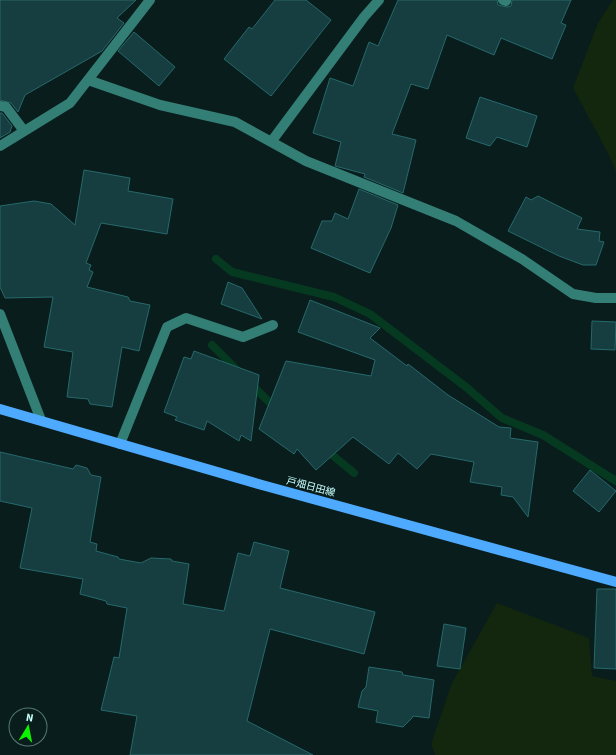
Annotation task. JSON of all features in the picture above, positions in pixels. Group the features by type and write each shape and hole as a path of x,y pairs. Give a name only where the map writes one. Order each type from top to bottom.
{"main road":[{"name":"戸畑日田線","path":"0,410 41,420 262,485 616,582"}],"street":[{"path":"0,146 70,103 150,0"},
{"path":"271,142 364,17 379,0"},
{"path":"88,80 160,106 235,122 306,161 456,221 522,259 573,294 596,298 616,298"},
{"path":"0,106 6,107 24,131"},
{"path":"0,314 41,420"},
{"path":"120,444 167,327 186,318 243,336 273,325"}],"green space":[{"path":"613,0 616,0 616,172 609,155 573,88 598,23"},
{"path":"497,603 589,638 592,676 616,681 616,755 435,755 431,744 452,683"}],"building":[{"path":"0,0 136,0 117,18 124,23 102,51 25,95 18,112 11,103 0,100"},
{"path":"275,0 306,0 331,20 271,96 224,59 249,27 252,29"},
{"path":"398,0 497,0 498,5 507,7 511,6 512,0 571,0 561,23 566,25 552,59 501,38 494,55 447,35 428,89 411,84 392,134 416,140 403,193 364,177 365,174 335,166 341,142 313,133 330,78 353,86 369,42 378,46"},
{"path":"134,32 175,67 159,86 118,51"},
{"path":"480,97 537,116 527,147 497,137 490,146 466,138"},
{"path":"0,113 2,113 12,126 10,132 0,138"},
{"path":"84,170 130,178 128,191 173,199 167,234 101,223 86,263 91,265 89,270 93,272 87,287 128,297 130,301 150,305 139,351 122,347 112,407 90,404 88,399 67,397 73,352 44,347 53,297 5,298 0,287 0,206 34,201 51,204 75,225"},
{"path":"359,189 398,205 391,228 370,273 311,248 322,221 332,221 335,213 348,219"},
{"path":"538,196 582,218 577,229 600,232 599,241 604,242 596,265 583,265 559,256 508,231 526,197 531,200"},
{"path":"228,282 242,288 262,319 221,304"},
{"path":"310,300 380,328 370,338 407,366 408,364 448,395 499,427 511,428 510,438 538,442 528,517 513,497 501,495 502,487 470,482 474,462 431,454 417,469 398,453 389,464 353,437 316,470 297,449 294,454 259,429 286,361 371,376 375,360 298,332"},
{"path":"592,321 616,322 615,350 591,349"},
{"path":"194,351 259,375 251,441 241,435 239,441 207,421 204,430 175,420 177,417 164,412 184,357 191,359"},
{"path":"0,452 73,469 76,465 87,468 91,475 101,477 90,542 97,544 96,551 118,557 119,559 141,563 151,558 171,559 172,561 189,564 183,604 224,611 238,553 250,556 254,542 289,551 280,588 375,612 364,654 270,629 247,721 313,755 130,755 137,716 101,710 114,657 119,658 127,608 107,604 106,601 80,594 83,579 20,568 32,508 0,501"},
{"path":"590,470 616,491 599,512 573,491"},
{"path":"597,589 616,589 616,669 594,668"},
{"path":"444,624 466,628 460,669 437,666"},
{"path":"369,667 402,672 403,675 434,680 429,718 413,716 403,727 376,722 378,711 358,707 362,691 366,687"}],"waterway":[{"path":"216,259 232,272 334,297 370,314 466,387 502,418 543,435 616,481"},
{"path":"212,345 239,372"},
{"path":"250,383 277,410"},
{"path":"325,449 354,473"}]}
